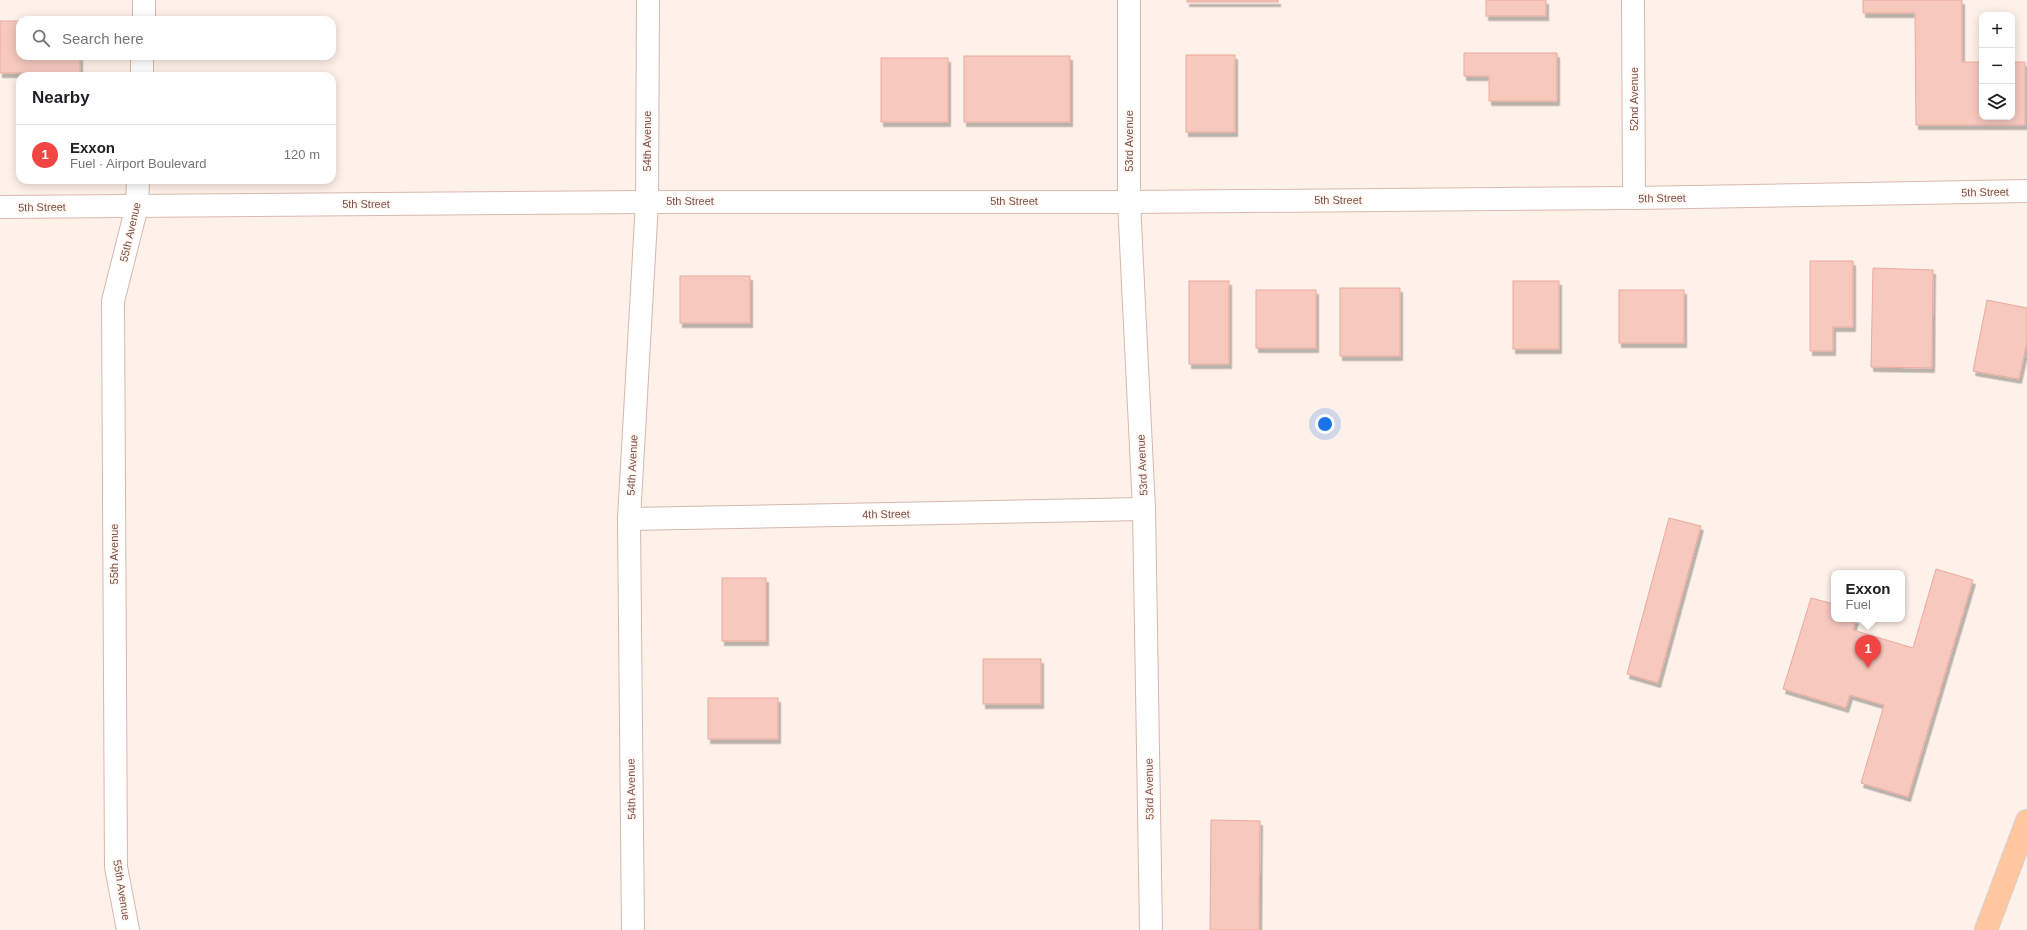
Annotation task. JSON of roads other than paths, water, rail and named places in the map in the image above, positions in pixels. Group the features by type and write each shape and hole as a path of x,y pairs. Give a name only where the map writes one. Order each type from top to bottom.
{"main road":[{"path":"1986,930 2027,821"}],"street":[{"path":"144,0 144,16"},
{"name":"54th Avenue","path":"633,930 629,519 647,202 648,0"},
{"name":"53rd Avenue","path":"1129,0 1130,202 1144,509 1151,930"},
{"name":"52nd Avenue","path":"1633,0 1634,198"},
{"path":"142,60 142,72"},
{"name":"55th Avenue","path":"128,930 116,867 113,301 137,206 138,184"},
{"name":"5th Street","path":"0,207 647,202 1130,202 1634,198 2027,191"},
{"name":"4th Street","path":"629,519 1144,509"}],"place":[{"name":"Exxon","path":"1868,668"}]}
